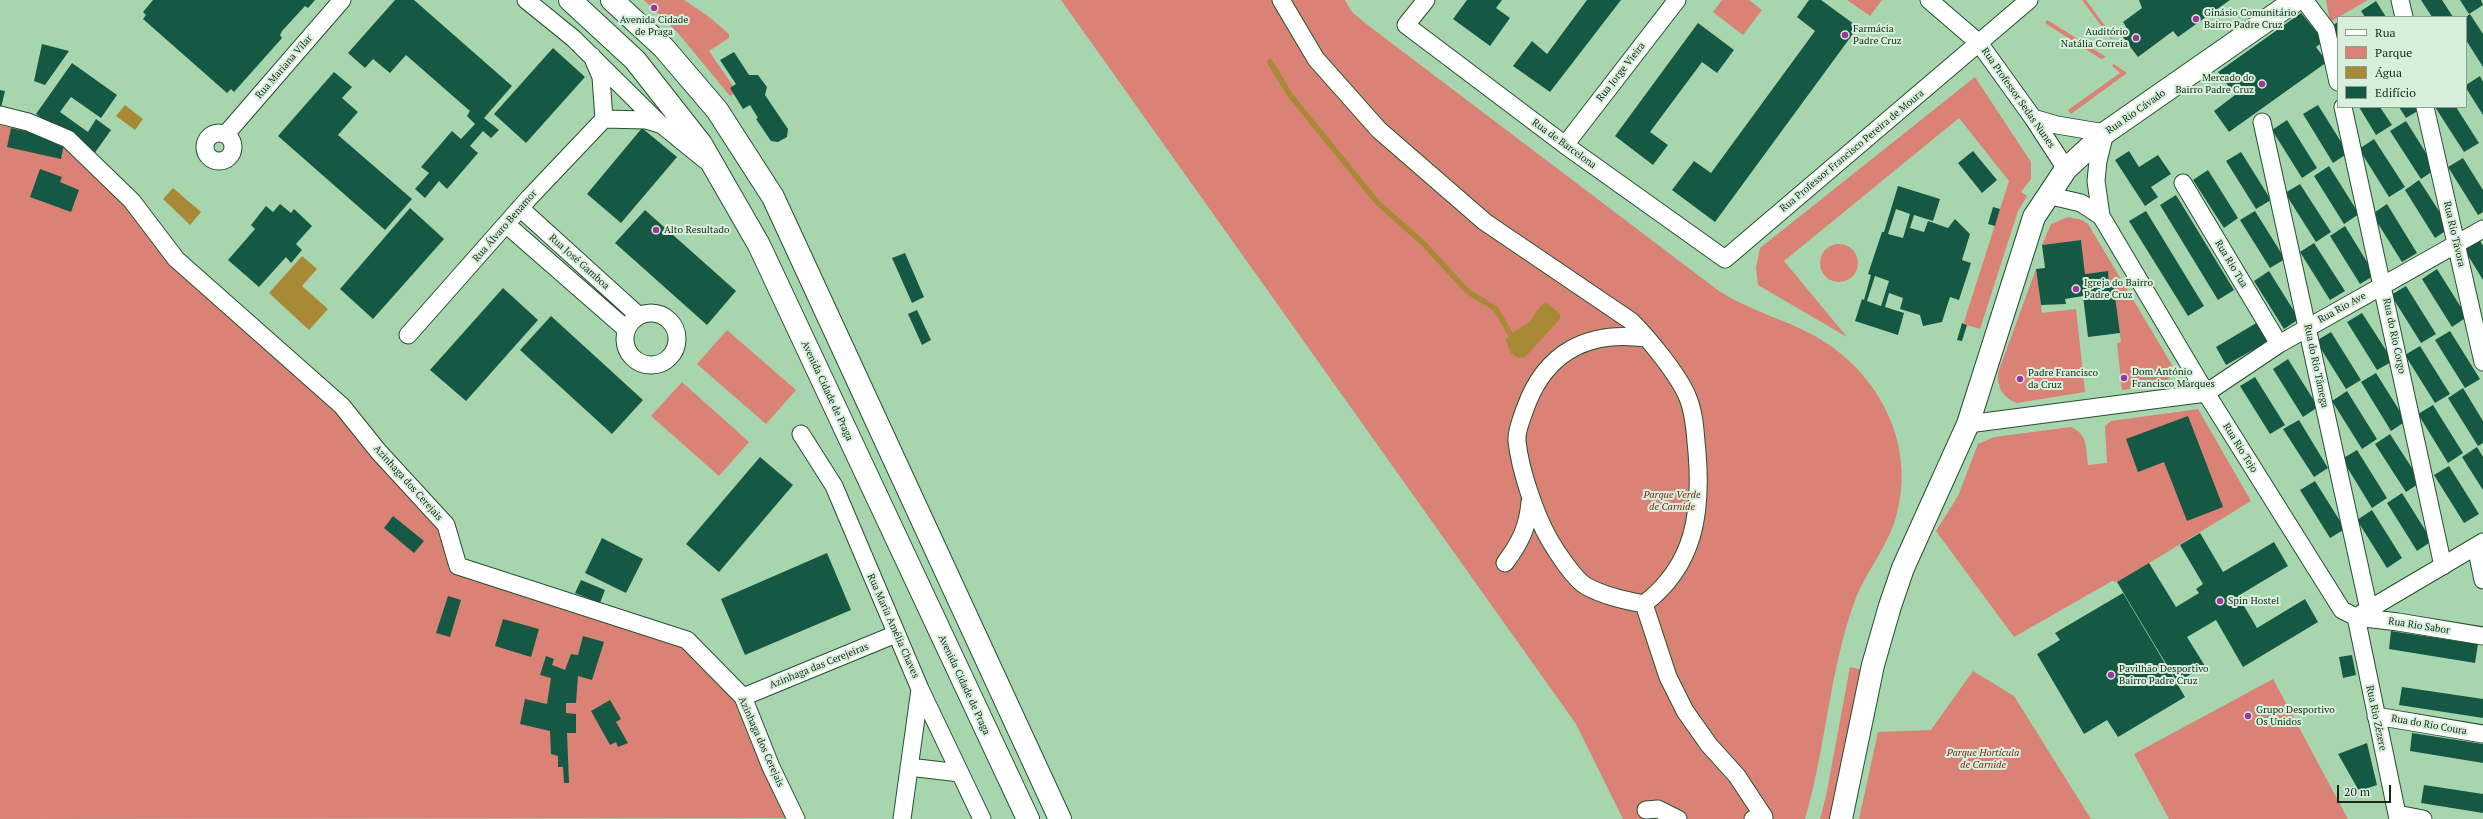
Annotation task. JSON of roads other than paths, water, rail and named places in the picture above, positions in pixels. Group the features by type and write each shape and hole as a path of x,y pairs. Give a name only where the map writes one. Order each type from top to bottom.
{"main road":[{"name":"Avenida Cidade de Praga","path":"570,0 635,60 701,144 759,245 1028,819"},
{"path":"612,0 664,48 717,110 773,197 1060,819"},
{"name":"Rua Rio Cávado","path":"1841,819 1873,664 1890,606 1904,568 1968,424 2031,226 2047,195 2066,169 2105,133 2296,0"}],"street":[{"name":"Rua Mariana Vilar","path":"226,134 342,0"},
{"path":"526,0 574,38 648,115 671,130 715,169"},
{"path":"1281,0 1316,59 1379,130 1485,222 1624,316 1646,338 1671,370 1688,398 1695,426 1699,505 1690,542 1670,580 1644,604"},
{"name":"Rua de Barcelona","path":"1426,0 1406,25 1565,145 1725,259"},
{"name":"Rua Jorge Vieira","path":"1565,145 1677,0"},
{"name":"Rua Professor Sedas Nunes","path":"1929,0 1979,43 2034,118 2066,169"},
{"name":"Rua Professor Francisco Pereira de Moura","path":"1725,259 2029,0"},
{"path":"2304,0 2326,29 2337,78"},
{"path":"2400,0 2404,16"},
{"path":"592,56 601,77 604,119 646,120 662,125"},
{"name":"Rua do Rio Corgo","path":"2344,108 2444,566"},
{"name":"Rua Rio Távora","path":"2425,108 2483,362"},
{"name":"Azinhaga dos Cerejais","path":"0,115 28,122 68,140 132,201 176,259 342,406 378,451 446,525 458,566 687,640 743,697 771,767 796,819"},
{"path":"2034,118 2057,125 2105,133"},
{"name":"Rua Álvaro Benamor","path":"408,335 507,225 520,208 604,119"},
{"name":"Rua do Rio Tâmega","path":"2262,122 2307,328 2362,613"},
{"name":"Rua Rio Tejo","path":"2105,133 2098,161 2096,181 2101,216 2206,393 2332,595 2342,610 2362,613"},
{"name":"Rua Rio Tua","path":"2183,183 2279,344"},
{"path":"2047,195 2081,203 2101,216"},
{"name":"Rua José Gamboa","path":"520,208 638,315"},
{"name":"Rua José Gamboa","path":"507,225 626,329"},
{"name":"Rua Rio Ave","path":"2206,393 2279,344 2483,229"},
{"path":"656,313 672,322 677,339 671,356 655,365 637,362 630,356 626,347 626,329 638,315 656,313"},
{"path":"1644,604 1610,596 1585,586 1557,553 1539,521 1531,498 1517,440 1527,404 1540,380 1562,355 1581,343 1611,336 1646,338"},
{"path":"1968,424 2206,393"},
{"name":"Rua Maria Amélia Chaves","path":"801,434 834,486 920,689 982,819"},
{"path":"1505,563 1520,544 1526,529 1531,498"},
{"path":"2362,613 2480,547 2483,580"},
{"path":"1644,604 1668,677 1685,711 1709,745 1737,776 1763,818"},
{"name":"Rua Rio Sabor","path":"2362,613 2398,622 2483,636"},
{"name":"Rua Rio Zêzere","path":"2362,613 2376,716 2398,816"},
{"name":"Azinhaga das Cerejeiras","path":"743,697 896,634"},
{"path":"902,819 920,689"},
{"name":"Rua do Rio Coura","path":"2376,716 2483,734"},
{"path":"909,767 960,773"},
{"path":"1646,810 1658,809 1678,819"},
{"path":"2398,816 2423,819"}],"water":[{"path":"125,105 143,119 135,130 116,116"},
{"path":"173,188 201,212 190,225 163,199"},
{"path":"302,256 317,269 302,286 328,309 309,330 269,293"},
{"path":"1547,303 1560,314 1560,319 1525,357 1518,358 1510,352 1506,340 1508,336 1527,324 1539,308"}],"waterway":[{"path":"1270,62 1290,95 1377,202 1424,244 1467,291 1496,309 1513,339"}],"place":[{"name":"Avenida Cidade de Praga","path":"654,8"},
{"name":"Ginásio Comunitário Bairro Padre Cruz","path":"2196,19"},
{"name":"Farmácia Padre Cruz","path":"1845,35"},
{"name":"Auditório Natália Correia","path":"2136,38"},
{"name":"Mercado do Bairro Padre Cruz","path":"2262,84"},
{"name":"Alto Resultado","path":"656,230"},
{"name":"Igreja do Bairro Padre Cruz","path":"2076,289"},
{"name":"Dom António Francisco Marques","path":"2124,378"},
{"name":"Padre Francisco da Cruz","path":"2020,379"},
{"name":"Spin Hostel","path":"2220,601"},
{"name":"Pavilhão Desportivo Bairro Padre Cruz","path":"2111,675"},
{"name":"Grupo Desportivo Os Unidos","path":"2248,716"}],"park label":[{"name":"Parque Verde de Carnide","path":"1672,500"},
{"name":"Parque Hortícula de Carnide","path":"1983,758"}]}
